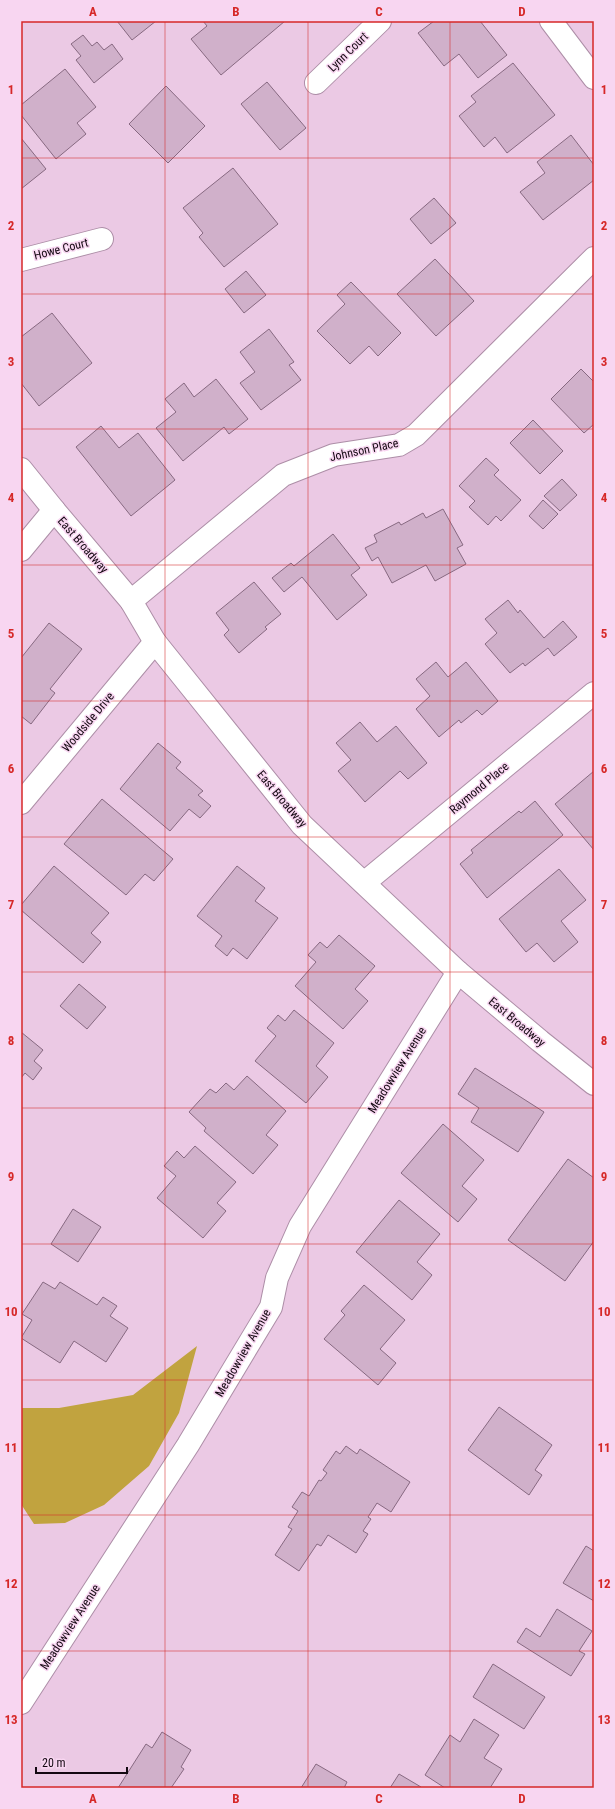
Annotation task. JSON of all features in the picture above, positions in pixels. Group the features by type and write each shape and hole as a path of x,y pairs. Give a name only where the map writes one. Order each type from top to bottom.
{"street":[{"name":"Lynn Court","path":"316,83 380,21"},
{"path":"551,21 594,78"},
{"name":"Howe Court","path":"21,260 102,239"},
{"name":"Johnson Place","path":"131,601 283,475 334,454 399,445 416,435 594,258"},
{"name":"East Broadway","path":"21,469 131,601 155,642 302,825 458,972 594,1084"},
{"path":"21,550 54,510"},
{"name":"Woodside Drive","path":"21,803 155,642"},
{"name":"Raymond Place","path":"364,883 594,693"},
{"name":"Meadowview Avenue","path":"21,1703 188,1445 270,1307 277,1278 300,1226 458,972"}],"shaded area":[{"path":"197,1346 179,1413 149,1466 104,1505 65,1523 34,1524 21,1504 21,1408 59,1408 133,1395"}],"building":[{"path":"117,21 156,21 132,40"},
{"path":"203,21 285,21 221,75 191,39 207,26"},
{"path":"434,21 480,21 507,55 478,78 459,54 444,66 418,33"},
{"path":"83,35 92,46 97,42 104,50 112,44 123,59 94,83 76,60 81,56 71,44"},
{"path":"513,63 555,115 507,153 495,137 484,147 459,116 476,102 471,96"},
{"path":"65,69 96,107 77,123 86,134 56,159 21,115 21,105"},
{"path":"267,82 306,128 280,150 241,104"},
{"path":"166,86 205,126 168,163 129,124"},
{"path":"571,135 594,165 594,180 543,220 520,192 545,173 537,162"},
{"path":"21,138 46,169 21,189"},
{"path":"233,168 278,224 224,267 199,237 203,233 183,208"},
{"path":"434,198 456,223 431,244 410,219"},
{"path":"435,259 474,301 436,336 397,294"},
{"path":"246,271 266,295 244,313 225,289"},
{"path":"351,282 401,333 378,356 369,346 350,364 317,331 345,304 337,295"},
{"path":"52,313 92,363 39,406 21,383 21,337"},
{"path":"269,329 294,362 289,365 301,380 261,410 240,383 255,372 240,352"},
{"path":"581,369 594,382 594,424 584,433 551,399"},
{"path":"216,379 248,419 229,434 224,427 183,461 156,428 176,412 165,399 184,383 194,397"},
{"path":"533,420 563,451 540,474 510,443"},
{"path":"101,426 119,448 138,433 175,480 131,516 76,447"},
{"path":"486,458 499,470 494,475 521,500 501,521 496,516 488,525 469,507 475,501 459,486"},
{"path":"562,479 577,495 560,511 544,496"},
{"path":"543,500 558,514 543,529 529,516"},
{"path":"443,509 463,545 457,548 466,564 435,581 426,565 392,583 378,557 372,561 365,548 377,542 374,535 399,522 401,525 423,513 426,518"},
{"path":"333,534 360,568 351,575 367,595 337,620 302,577 284,592 272,578 291,563 294,566"},
{"path":"254,582 281,614 265,627 267,629 239,653 224,635 229,630 216,613"},
{"path":"508,600 518,613 520,610 544,638 563,621 577,637 554,656 548,648 525,666 523,663 510,673 485,644 497,633 485,619"},
{"path":"49,623 82,649 50,689 55,693 31,724 21,716 21,658"},
{"path":"436,662 448,677 466,662 498,701 482,715 477,710 461,723 459,720 439,737 416,709 430,696 416,679"},
{"path":"360,722 377,742 396,726 427,763 408,779 400,771 365,802 338,771 351,760 336,743"},
{"path":"158,743 181,762 176,768 203,791 198,795 211,806 200,818 189,809 170,831 120,789"},
{"path":"594,771 594,850 555,804"},
{"path":"102,799 173,859 154,881 145,874 126,895 64,844"},
{"path":"535,801 563,835 487,898 460,864 473,853 471,850 519,811 521,813"},
{"path":"54,866 109,913 91,933 101,942 83,963 21,910 21,905"},
{"path":"237,866 265,888 255,901 278,918 247,959 233,948 227,956 215,946 222,936 197,916"},
{"path":"559,869 586,900 561,921 578,942 554,962 537,943 526,952 499,919"},
{"path":"339,935 375,966 355,989 368,1001 343,1029 295,986 316,962 308,955 320,942 327,948"},
{"path":"79,984 106,1007 87,1029 60,1006"},
{"path":"294,1010 334,1043 316,1066 328,1077 306,1103 255,1061 276,1036 267,1028 278,1015 285,1021"},
{"path":"21,1032 43,1050 34,1061 42,1068 33,1080 25,1073 21,1078"},
{"path":"475,1068 544,1112 518,1152 471,1122 479,1108 458,1094"},
{"path":"247,1076 286,1111 266,1135 278,1145 253,1174 204,1131 206,1128 189,1112 210,1089 216,1093 226,1083 234,1090"},
{"path":"443,1124 484,1160 462,1186 477,1199 458,1222 401,1173"},
{"path":"195,1146 236,1182 217,1203 226,1211 203,1238 157,1198 176,1176 164,1166 177,1151 184,1158"},
{"path":"568,1159 594,1178 594,1241 565,1281 508,1240"},
{"path":"399,1200 440,1234 417,1262 432,1275 412,1300 356,1252"},
{"path":"73,1209 101,1227 78,1262 51,1244"},
{"path":"43,1282 55,1289 60,1282 97,1305 103,1297 117,1306 110,1316 128,1328 106,1362 74,1341 60,1363 21,1338 32,1320 22,1314"},
{"path":"364,1285 405,1320 380,1349 396,1363 378,1385 324,1339 345,1315 341,1311"},
{"path":"499,1407 552,1445 535,1470 542,1475 529,1495 468,1450"},
{"path":"346,1446 357,1454 360,1449 410,1482 391,1512 377,1503 368,1517 371,1519 363,1531 368,1534 356,1553 328,1535 321,1546 317,1544 299,1571 275,1555 292,1529 288,1527 298,1511 292,1507 302,1492 309,1496 319,1480 321,1481 327,1473 323,1470 336,1451 340,1454"},
{"path":"586,1546 594,1551 594,1601 563,1583"},
{"path":"557,1609 592,1631 579,1651 585,1654 571,1676 517,1642 526,1628 540,1637"},
{"path":"493,1664 545,1697 524,1729 473,1697"},
{"path":"474,1719 499,1735 484,1758 502,1769 490,1788 445,1788 425,1775 450,1735 460,1742"},
{"path":"162,1732 191,1750 181,1767 184,1769 171,1788 118,1788 146,1744 152,1748"},
{"path":"316,1764 347,1782 344,1788 301,1788"},
{"path":"399,1774 421,1787 390,1788"}]}
